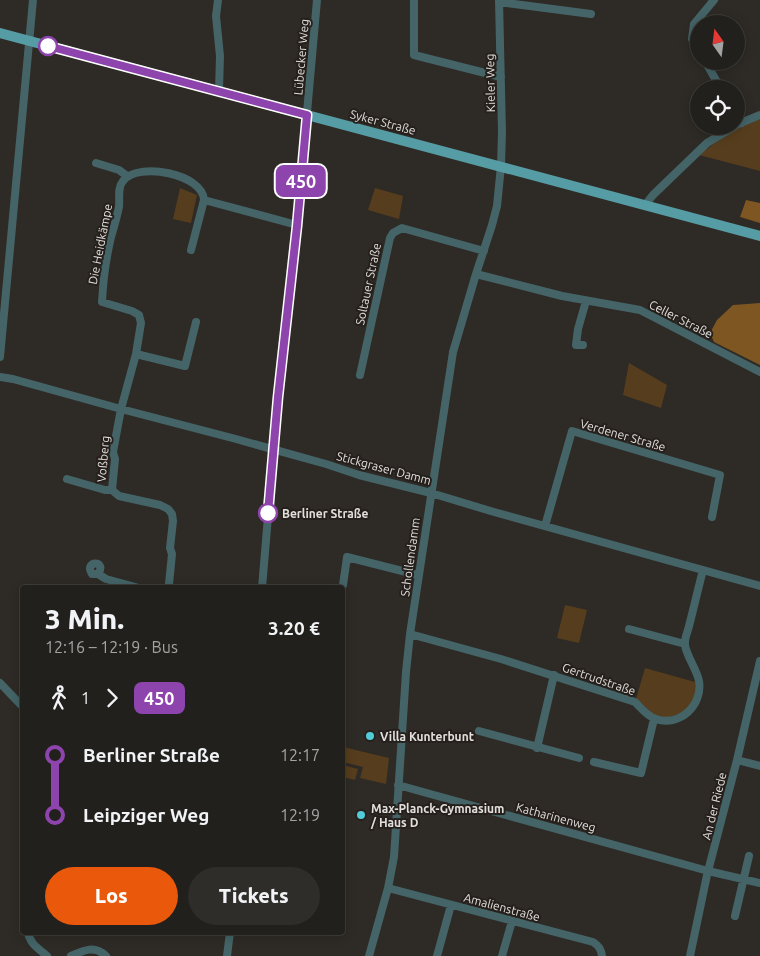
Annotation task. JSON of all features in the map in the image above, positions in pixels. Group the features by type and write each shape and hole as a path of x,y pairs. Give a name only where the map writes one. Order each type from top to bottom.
{"main road":[{"name":"Syker Straße","path":"0,33 760,236"}],"street":[{"path":"0,357 33,0"},
{"path":"218,0 216,16 220,56 218,92"},
{"name":"Lübecker Weg","path":"307,115 316,0"},
{"path":"414,0 414,55 501,77"},
{"path":"702,15 714,0"},
{"path":"499,1 591,14"},
{"name":"Kieler Weg","path":"499,1 501,166"},
{"path":"262,585 278,397 307,115"},
{"path":"745,122 760,115"},
{"path":"645,205 652,195 707,144 722,135"},
{"path":"96,163 119,170 127,176 153,170 173,174 182,177 196,187 204,196 204,200 191,250"},
{"name":"Schollendamm","path":"369,956 388,888 395,844 410,634 453,352 497,206 501,166"},
{"name":"Die Heidkämpe","path":"121,409 136,354 141,323 139,315 132,311 102,302 103,278 119,207 120,184 127,176"},
{"path":"204,200 297,226"},
{"name":"Soltauer Straße","path":"360,375 390,238 393,233 402,228 484,251"},
{"name":"Celler Straße","path":"476,274 562,296 640,310 760,372"},
{"path":"583,345 576,345 578,329 586,301"},
{"path":"136,354 185,366 196,322"},
{"name":"Stickgraser Damm","path":"0,377 274,449 358,475 431,492 494,512 760,586"},
{"name":"Voßberg","path":"121,409 113,452 112,490 119,496 160,505 168,509 172,514 170,548 172,554 168,585"},
{"name":"Verdener Straße","path":"545,526 572,431 720,475 712,517"},
{"path":"67,478 105,490 112,490"},
{"path":"343,585 347,557 418,575"},
{"path":"594,762 641,773 654,719 665,721 675,719 686,715 694,706 698,697 699,681 685,644 703,570"},
{"path":"98,574 106,579 128,585"},
{"path":"629,630 685,644"},
{"name":"Gertrudstraße","path":"410,634 501,659 636,702 654,719"},
{"name":"An der Riede","path":"690,956 708,870 737,760 760,661"},
{"path":"537,748 554,675"},
{"path":"0,684 20,704"},
{"path":"479,731 578,758"},
{"path":"737,760 760,766"},
{"name":"Katharinenweg","path":"398,785 760,883"},
{"path":"735,916 749,856"},
{"name":"Amalienstraße","path":"388,888 593,942 598,945 602,956"},
{"path":"437,956 451,905"},
{"path":"502,956 512,921"},
{"path":"27,935 33,944 46,956"},
{"path":"227,956 230,935"},
{"path":"71,956 91,949 102,952 106,956"}],"shaded area":[{"path":"760,119 760,171 699,155 726,135 745,135 745,125"},
{"path":"180,188 197,195 191,223 173,219"},
{"path":"375,188 403,196 399,219 368,210"},
{"path":"746,200 760,203 760,223 740,217"},
{"path":"760,303 760,365 714,342 710,333 717,320 733,305"},
{"path":"629,363 667,385 661,408 623,395"},
{"path":"565,605 587,610 579,643 557,638"},
{"path":"645,668 695,682 694,697 686,709 680,714 673,716 658,716 636,699"},
{"path":"345,747 389,758 386,784 360,778 363,767 345,762"},
{"path":"345,766 358,769 355,780 345,778"}],"bus line":[{"name":"450","path":"48,46 307,115 268,513"}],"place":[{"name":"Berliner Straße","path":"268,513"},
{"name":"Villa Kunterbunt","path":"370,736"},
{"name":"Max-Planck-Gymnasium / Haus D","path":"361,815"}]}
